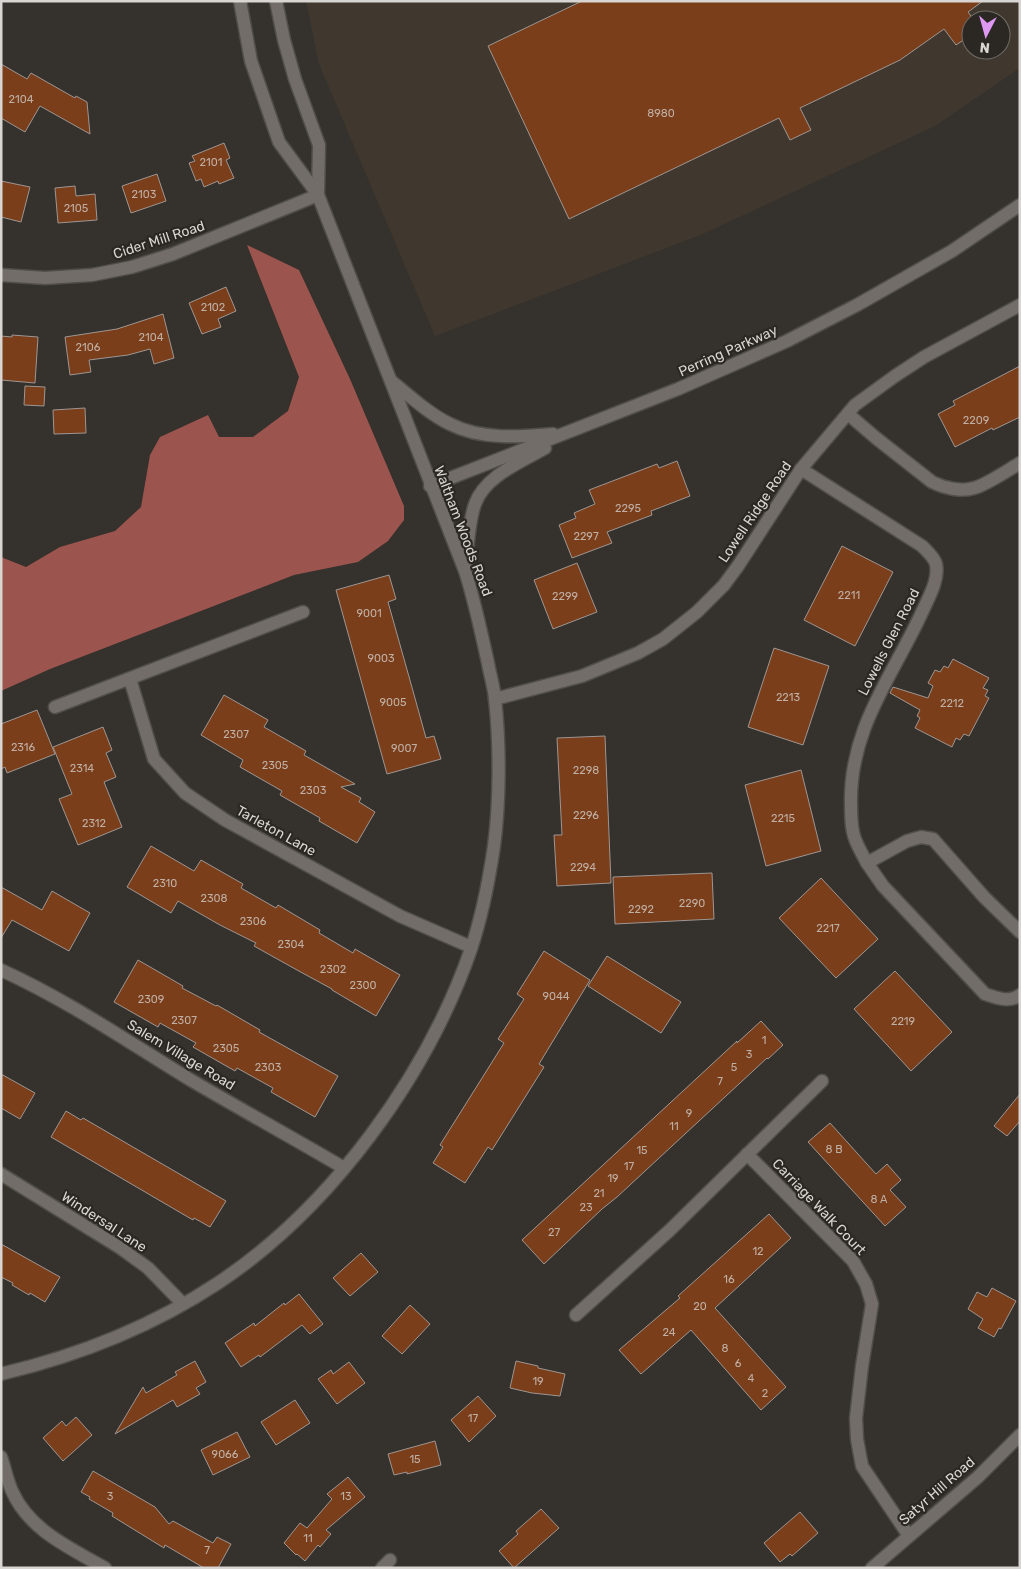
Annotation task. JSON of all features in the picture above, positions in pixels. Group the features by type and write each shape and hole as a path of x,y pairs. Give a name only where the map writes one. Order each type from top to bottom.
{"street":[{"name":"Waltham Woods Road","path":"1,1374 63,1357 102,1343 183,1304 218,1283 276,1238 310,1206 344,1168 392,1106 415,1068 454,992 472,948 483,905 494,843 498,759 495,699 480,622 465,571 430,486 318,195 279,142 251,60 240,1"},
{"name":"Waltham Woods Road","path":"276,1 295,79 319,145 318,195"},
{"name":"Cider Mill Road","path":"1,274 54,277 92,275 132,267 173,254 318,195"},
{"name":"Perring Parkway","path":"430,486 678,390 796,336 857,305 952,251 1020,205"},
{"name":"Lowell Ridge Road","path":"495,699 582,676 638,653 663,638 697,612 724,585 801,469 855,405 894,376 924,357 1020,305"},
{"path":"390,380 429,411 450,424 467,431 525,436 570,432"},
{"path":"848,414 932,482 942,487 953,489 974,488 1020,463"},
{"path":"465,571 471,520 476,502 483,490 496,478 570,432"},
{"name":"Lowells Glen Road","path":"801,469 922,546 936,564 933,587 918,622 878,695 855,758 851,785 852,831 856,843 883,886 985,994 1000,999 1014,999 1020,995"},
{"path":"56,708 303,612"},
{"name":"Tarleton Lane","path":"130,679 154,759 185,792 225,820 400,916 472,948"},
{"path":"867,863 906,841 921,838 932,839 984,897 1020,932"},
{"name":"Salem Village Road","path":"1,970 24,980 72,1007 191,1080 344,1168"},
{"path":"576,1315 670,1230 822,1081"},
{"name":"Carriage Walk Court","path":"747,1154 853,1261 866,1284 872,1304 856,1418 857,1439 862,1466 909,1536"},
{"name":"Windersal Lane","path":"1,1174 119,1246 148,1268 183,1304"},
{"name":"Satyr Hill Road","path":"872,1568 978,1477 1020,1435"},
{"path":"1,1458 12,1491 30,1519 53,1538 105,1568"}],"shaded area":[{"path":"306,1 1020,1 1020,68 935,126 703,234 435,336 319,64"},
{"path":"247,245 299,270 350,379 404,506 404,520 388,541 358,562 294,575 50,669 1,691 1,557 26,567 60,547 115,531 141,507 150,455 160,437 208,415 219,437 253,437 288,411 299,377"}],"building":[{"path":"582,1 983,1 971,10 961,10 961,42 956,45 944,29 900,60 800,108 811,130 790,140 779,118 569,219 488,46"},
{"path":"1,64 27,79 31,73 75,98 76,96 87,102 90,134 40,106 25,132 1,118"},
{"path":"224,143 230,158 226,160 234,178 219,184 218,181 204,187 201,179 196,181 189,163 195,161 192,156"},
{"path":"157,174 166,201 131,213 122,186"},
{"path":"1,181 30,187 21,222 1,217"},
{"path":"75,186 76,196 95,194 97,220 58,223 55,188"},
{"path":"226,287 236,311 218,319 221,327 202,334 189,303"},
{"path":"163,314 174,358 154,364 150,349 128,355 89,360 91,372 70,375 65,337 117,329"},
{"path":"12,335 38,337 35,383 1,380 1,336 12,337"},
{"path":"1020,366 1020,417 993,430 992,428 955,447 938,414 955,405 953,401"},
{"path":"25,386 45,387 44,406 24,405"},
{"path":"85,408 86,433 54,434 53,410"},
{"path":"677,461 690,496 651,511 652,515 607,532 612,543 572,558 559,525 576,518 574,513 595,504 589,490 657,464 659,468"},
{"path":"842,546 893,572 855,646 804,620"},
{"path":"577,563 597,612 553,629 534,580"},
{"path":"389,575 396,599 388,602 426,738 434,736 441,759 387,774 336,590"},
{"path":"774,648 829,666 803,745 748,727"},
{"path":"953,659 989,678 983,688 988,690 985,696 989,698 969,736 964,734 960,740 956,738 952,747 915,728 920,718 917,716 920,710 890,693 893,687 928,698 933,686 928,683 935,670 940,672 944,666 948,668"},
{"path":"224,695 268,720 264,727 306,751 304,755 355,784 341,787 361,798 359,802 375,812 357,843 319,821 320,818 280,795 282,791 240,767 243,760 201,735"},
{"path":"37,710 55,754 7,773 5,767 1,769 1,724"},
{"path":"103,727 112,750 106,753 116,777 104,782 122,827 78,845 59,799 72,794 53,747"},
{"path":"605,736 611,883 557,886 554,835 562,835 557,738"},
{"path":"801,770 821,851 766,866 745,785"},
{"path":"151,846 194,871 201,860 243,884 241,888 276,908 278,905 320,930 319,933 353,953 355,949 400,975 376,1016 332,989 254,946 256,943 178,901 171,913 127,887"},
{"path":"712,873 714,919 615,924 613,877"},
{"path":"821,878 878,939 836,978 779,918"},
{"path":"1,887 42,910 52,891 90,913 69,951 12,920 1,938"},
{"path":"544,951 590,980 539,1064 544,1067 492,1150 488,1147 465,1183 433,1163 443,1147 440,1145 504,1043 498,1039 524,999 517,994"},
{"path":"607,956 681,1002 661,1033 588,986"},
{"path":"138,960 183,986 182,988 217,1005 260,1030 259,1032 338,1076 315,1117 271,1092 273,1088 237,1068 235,1071 193,1047 196,1043 160,1023 158,1027 114,1002"},
{"path":"895,971 952,1032 911,1071 854,1009"},
{"path":"761,1021 783,1045 544,1264 522,1240"},
{"path":"1,1074 35,1093 20,1119 1,1108"},
{"path":"1020,1094 1020,1121 1007,1136 994,1126"},
{"path":"66,1111 81,1120 83,1118 226,1201 210,1227 194,1218 193,1220 51,1137"},
{"path":"830,1123 876,1174 887,1164 901,1180 890,1190 906,1207 885,1226 808,1142"},
{"path":"769,1214 791,1238 715,1308 786,1387 761,1410 691,1330 641,1374 619,1350 680,1298 678,1296"},
{"path":"1,1244 60,1277 45,1302 30,1293 29,1295 1,1277"},
{"path":"361,1253 378,1272 350,1296 333,1278"},
{"path":"992,1288 1016,1301 1001,1329 999,1328 994,1337 978,1328 983,1319 968,1309 977,1292 987,1297"},
{"path":"299,1294 323,1324 310,1334 302,1325 260,1357 259,1355 241,1367 225,1343 254,1323 255,1326 284,1303 285,1305"},
{"path":"410,1305 430,1324 402,1354 382,1336"},
{"path":"195,1361 206,1382 196,1388 200,1394 177,1407 173,1400 115,1434 143,1387 146,1393 177,1375 175,1372"},
{"path":"516,1361 565,1374 560,1396 510,1388"},
{"path":"349,1362 365,1383 337,1404 318,1379 331,1370 333,1374"},
{"path":"478,1396 496,1416 469,1442 451,1420"},
{"path":"295,1400 310,1423 276,1445 261,1422"},
{"path":"76,1417 92,1435 63,1461 43,1438 62,1421 66,1426"},
{"path":"237,1432 250,1457 213,1475 201,1450"},
{"path":"435,1441 441,1465 407,1474 407,1472 394,1475 388,1454"},
{"path":"93,1471 155,1507 169,1524 173,1521 213,1543 217,1537 231,1544 218,1568 204,1568 165,1545 164,1548 112,1516 113,1513 89,1499 90,1497 81,1492"},
{"path":"348,1477 365,1497 326,1530 331,1534 320,1547 318,1545 305,1561 284,1543 300,1523 307,1528 332,1499 327,1494"},
{"path":"541,1509 559,1528 514,1568 499,1551 518,1534 516,1531"},
{"path":"800,1512 818,1533 792,1556 790,1554 780,1562 764,1543"}]}
